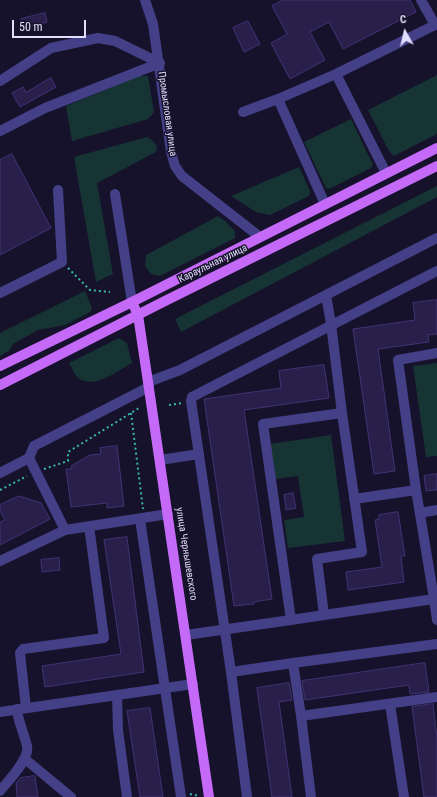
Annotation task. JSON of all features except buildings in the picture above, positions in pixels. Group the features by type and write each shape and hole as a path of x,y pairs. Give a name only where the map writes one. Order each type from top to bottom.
{"main road":[{"name":"Караульная улица","path":"0,366 132,302 437,148"},
{"name":"Караульная улица","path":"0,385 437,166"},
{"name":"улица Чернышевского","path":"132,302 138,315 186,635 193,684 204,796"}],"street":[{"name":"Промысловая улица","path":"146,0 153,24 160,64 171,152 175,166 182,176 260,237"},
{"path":"243,112 278,99 336,74 436,25 422,0"},
{"path":"0,81 51,48 98,38 116,41 160,64"},
{"path":"0,131 45,108 160,64"},
{"path":"336,74 386,173"},
{"path":"278,99 325,204"},
{"path":"0,293 62,262 58,190"},
{"path":"115,194 132,302"},
{"path":"0,473 29,458 34,446 149,384 180,370 437,238"},
{"path":"247,797 225,629 191,401 192,397 331,324 437,271"},
{"path":"324,615 317,559 362,552 326,295"},
{"path":"437,353 398,360 416,490 437,620"},
{"path":"291,620 263,424 342,413"},
{"path":"160,460 199,454"},
{"path":"29,458 66,530"},
{"path":"354,499 416,490"},
{"path":"420,513 437,510"},
{"path":"0,562 66,530 168,514"},
{"path":"140,519 181,797"},
{"path":"0,791 25,759 28,748 18,720 21,708 20,653 23,649 104,638 89,526"},
{"path":"186,635 434,599"},
{"path":"231,672 437,644"},
{"path":"293,663 311,797"},
{"path":"0,712 193,684"},
{"path":"117,695 118,730 127,797"},
{"path":"301,716 437,697"},
{"path":"390,704 404,797"},
{"path":"25,759 71,797"}],"path":[{"path":"62,262 90,290 110,292"},
{"path":"169,405 191,401"},
{"path":"0,490 36,471 68,461 68,452 139,408"},
{"path":"190,797 190,793 204,796"}],"green space":[{"path":"437,75 437,134 394,156 389,151 368,110"},
{"path":"139,76 148,76 154,112 148,119 72,141 66,106"},
{"path":"351,119 373,165 371,168 329,189 326,188 304,142"},
{"path":"147,137 157,146 156,152 97,183 113,274 96,282 74,157"},
{"path":"299,167 310,191 309,196 270,215 256,212 231,196"},
{"path":"437,186 437,197 181,332 175,319"},
{"path":"218,216 235,231 235,238 160,276 151,274 145,266 146,255"},
{"path":"85,291 92,308 90,312 65,325 38,330 13,344 10,350 0,356 0,333"},
{"path":"119,338 127,343 132,363 112,375 97,381 83,381 77,377 69,363"},
{"path":"437,363 437,456 426,457 413,366"},
{"path":"331,435 345,541 288,548 284,520 304,517 298,476 275,479 270,444"}]}
